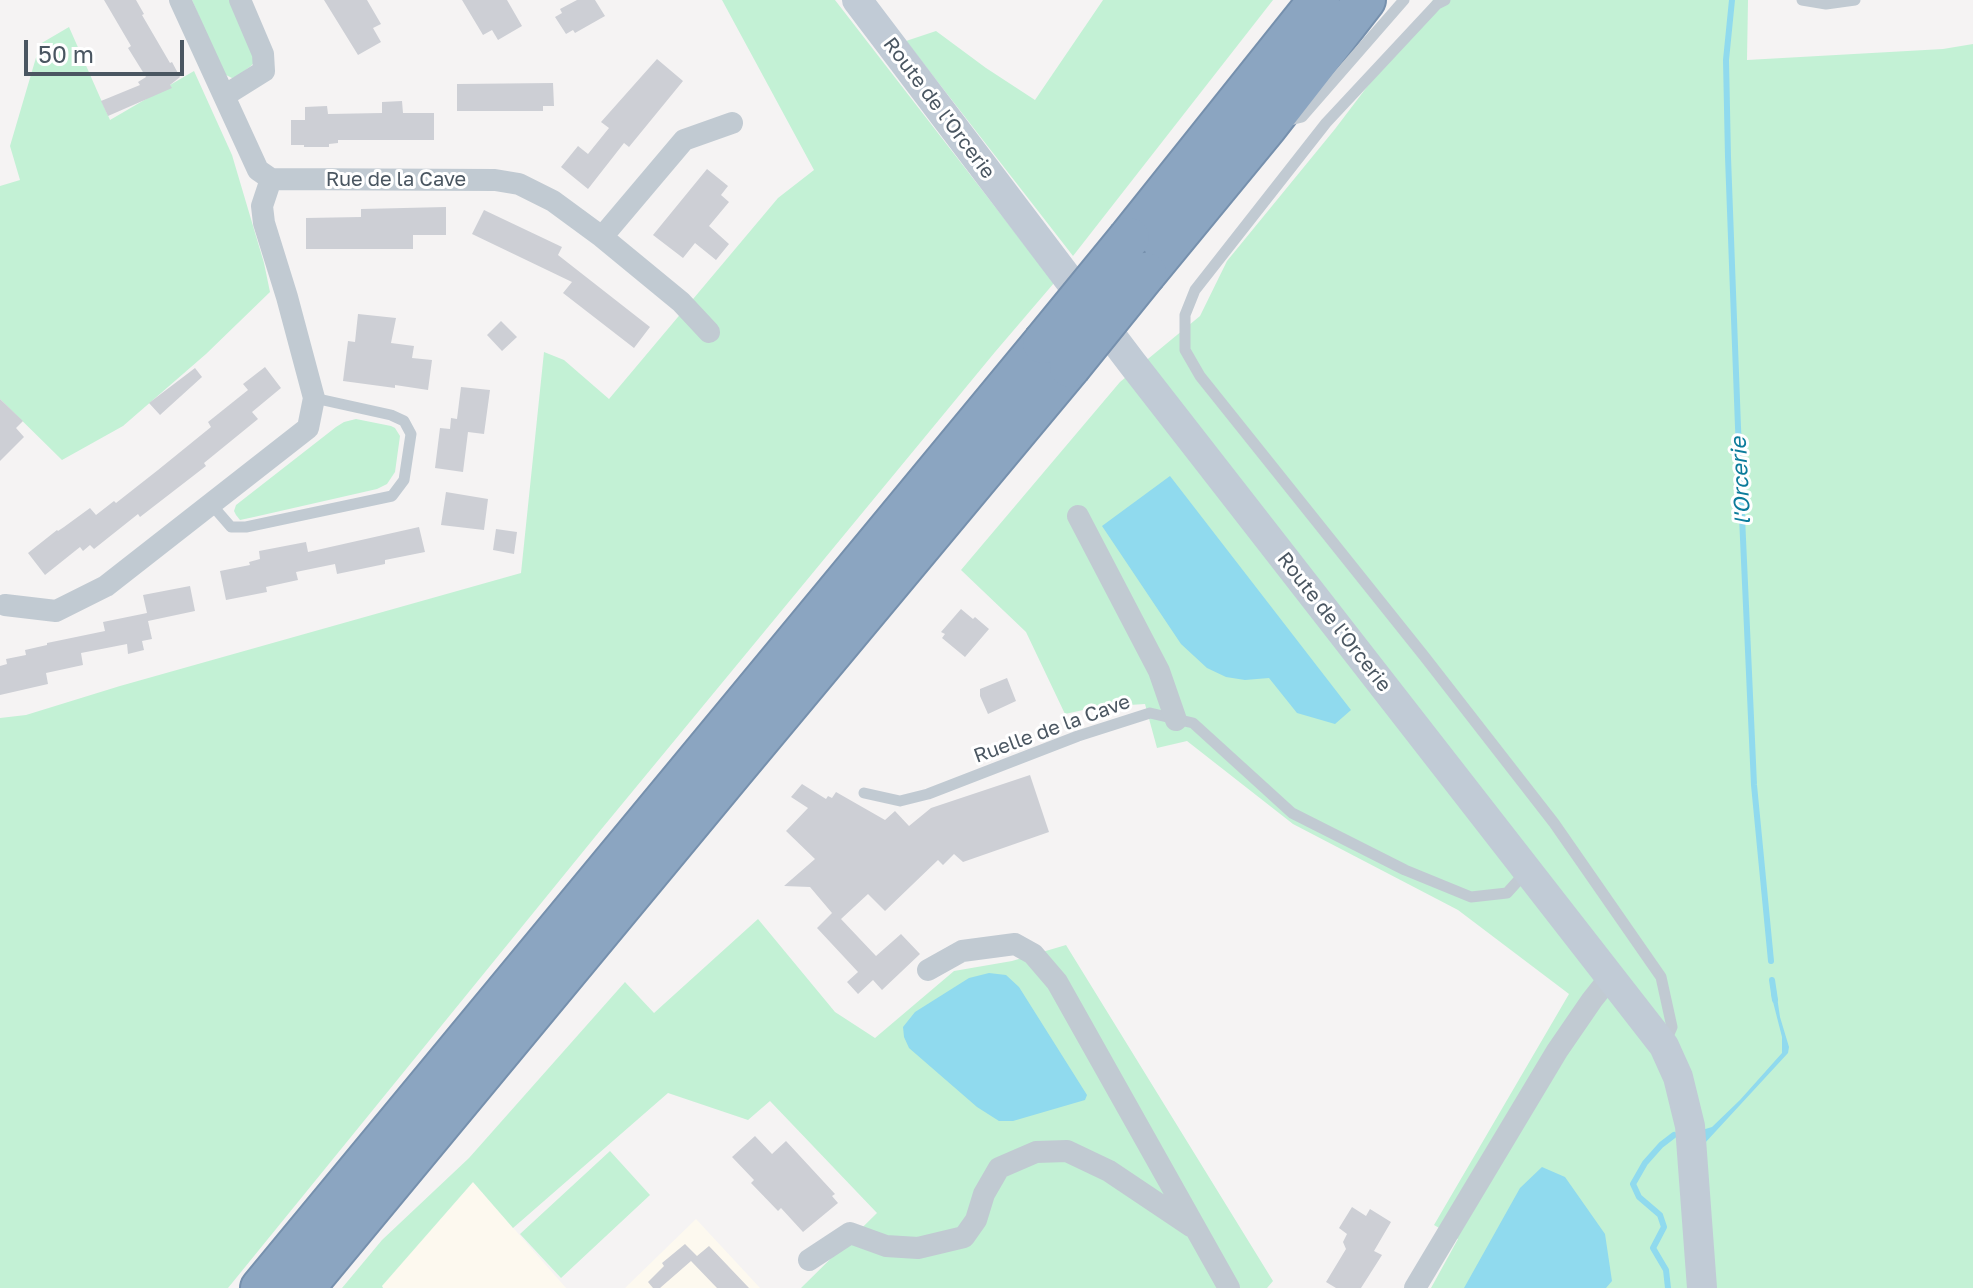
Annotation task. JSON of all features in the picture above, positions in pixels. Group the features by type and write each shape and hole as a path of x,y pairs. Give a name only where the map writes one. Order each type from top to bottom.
{"highway":[{"path":"304,1288 701,808 1056,355 1129,238 1319,0"},
{"path":"261,1288 1056,355 1146,273 1267,126 1365,0"}],"street":[{"path":"5,605 56,611 106,586 308,428 314,398 264,223 262,206 271,179 258,170 180,0"},
{"path":"224,96 264,71 263,54 240,0"},
{"name":"Route de l'Orcerie","path":"857,0 1132,363 1664,1046 1678,1077 1690,1126 1702,1288"},
{"path":"602,237 684,140 732,123"},
{"name":"Rue de la Cave","path":"271,179 495,180 519,184 553,201 602,237 681,302 709,332"},
{"path":"1078,516 1159,671 1176,720"},
{"path":"928,970 962,951 1015,944 1033,954 1057,982 1229,1288"},
{"path":"1415,1288 1557,1051 1611,976"},
{"path":"809,1260 850,1233 886,1246 918,1248 964,1237 976,1220 984,1194 999,1168 1036,1152 1067,1151 1109,1171 1195,1228"}],"lane":[{"path":"1267,126 1302,117 1404,0"},
{"path":"1445,0 1437,4 1326,123 1195,290 1185,315 1185,350 1200,376 1554,823 1661,977 1672,1027 1664,1046"},
{"path":"1802,0 1826,4 1855,0"},
{"path":"211,504 231,527 246,527 392,496 404,480 411,434 404,421 391,415 314,398"},
{"name":"Ruelle de la Cave","path":"864,793 900,801 928,794 1078,736 1150,713 1193,723 1292,813 1405,870 1471,897 1507,893 1528,870"}],"shaded area":[{"path":"473,1182 566,1288 381,1286"},
{"path":"696,1219 760,1288 625,1288"}],"green space":[{"path":"192,0 230,0 256,60 236,77 224,74"},
{"path":"722,0 835,0 1054,283 599,832 228,1288 0,1288 0,718 26,715 521,573 544,352 564,360 609,399 778,198 814,170"},
{"path":"1103,0 1273,0 1073,256 906,41 936,31 1035,100"},
{"path":"1433,0 1748,0 1747,60 1943,49 1973,44 1973,1288 1431,1288 1458,1239 1434,1225 1569,994 1458,910 1293,824 1187,741 1157,748 1145,704 1097,707 1065,714 1026,632 961,570 1120,382 1200,316 1227,261 1335,129"},
{"path":"69,27 110,120 194,71 232,155 270,292 206,354 123,426 62,460 0,399 0,186 20,180 10,146 40,44"},
{"path":"356,419 391,426 400,436 395,472 387,484 377,489 240,520 234,511 236,505 336,427"},
{"path":"758,919 835,1012 875,1038 954,971 1012,961 1066,945 1273,1281 1267,1288 801,1288 877,1213 770,1101 748,1120 668,1093 513,1228 473,1182 383,1288 342,1288 382,1240 469,1158 625,982 654,1013"},
{"path":"610,1151 650,1195 561,1278 520,1234"}],"water":[{"path":"1170,476 1351,710 1335,724 1297,713 1269,678 1245,680 1226,677 1207,668 1181,644 1102,526"},
{"path":"989,973 1006,975 1019,987 1087,1095 1085,1100 1013,1121 999,1121 977,1107 909,1048 903,1027 915,1012 969,978"},
{"path":"1776,990 1788,1053 1704,1144 1702,1130 1712,1127 1782,1053 1782,1037 1771,994"},
{"path":"1542,1167 1565,1177 1605,1234 1612,1281 1606,1288 1464,1288 1520,1188"}],"building":[{"path":"104,0 136,0 180,77 170,85 172,88 108,116 101,101 140,85 138,82 146,77"},
{"path":"324,0 367,0 381,24 373,28 381,42 358,55"},
{"path":"462,0 507,0 522,26 498,40 492,30 483,35"},
{"path":"577,0 595,0 605,16 575,33 573,30 566,34 555,17 562,13 560,9"},
{"path":"657,59 683,81 629,147 624,143 588,189 561,167 578,146 588,154 609,128 601,122"},
{"path":"553,83 554,106 543,106 543,111 457,111 457,84"},
{"path":"402,101 403,113 434,113 434,140 338,140 329,147 291,145 291,120 305,120 305,107 327,106 328,114 382,113 382,102"},
{"path":"707,169 728,186 721,195 729,202 709,226 729,244 716,260 695,243 683,258 653,235"},
{"path":"446,207 446,235 413,235 413,249 306,249 306,218 361,217 361,209"},
{"path":"484,210 562,247 558,255 650,327 634,348 563,293 572,282 472,234"},
{"path":"358,314 396,318 391,343 414,346 412,358 432,360 428,390 343,381 348,341 355,342"},
{"path":"501,321 517,337 502,351 487,335"},
{"path":"265,367 281,388 252,412 258,419 204,463 206,466 140,517 138,514 94,549 90,545 83,551 80,547 45,575 28,553 90,508 96,515 114,501 116,503 211,427 208,422 248,390 243,384"},
{"path":"195,368 202,377 160,415 149,403"},
{"path":"461,387 490,390 484,434 468,432 463,472 435,468 440,428 450,429 451,418 457,419"},
{"path":"0,399 23,421 16,428 24,437 0,461"},
{"path":"446,492 488,499 484,530 441,525"},
{"path":"419,527 425,552 337,574 335,564 296,572 298,580 266,587 267,592 226,600 220,571 250,565 249,562 260,559 259,551 306,542 308,552"},
{"path":"496,529 517,532 514,554 493,550"},
{"path":"190,586 195,611 148,621 152,639 142,641 144,650 128,654 127,644 81,653 83,665 46,673 48,684 0,695 0,666 7,664 6,659 26,655 25,650 47,643 105,631 103,622 147,613 143,595"},
{"path":"961,609 989,629 965,657 942,638 945,634 941,632"},
{"path":"1007,678 1016,701 988,714 980,689"},
{"path":"1030,775 1049,832 963,862 954,854 943,865 938,860 885,911 868,894 841,919 876,956 901,934 920,954 882,990 873,980 858,994 847,982 858,972 817,928 832,913 810,887 784,886 815,859 786,831 808,808 791,797 802,784 826,799 828,796 832,798 836,792 885,820 895,811 909,826 931,808"},
{"path":"755,1136 772,1154 786,1141 835,1194 832,1196 838,1203 803,1232 751,1183 754,1180 732,1157"},
{"path":"1352,1207 1366,1216 1370,1209 1391,1222 1374,1251 1382,1255 1361,1288 1336,1288 1326,1282 1346,1249 1343,1242 1347,1234 1339,1228"},
{"path":"685,1244 697,1256 709,1246 749,1288 717,1288 691,1261 660,1288 653,1288 648,1282 664,1266 662,1263"}],"waterway":[{"name":"l'Orcerie","path":"1732,0 1726,60 1738,427 1754,785 1771,961"},
{"name":"l'Orcerie","path":"1772,980 1775,1000"},
{"name":"l'Orcerie","path":"1668,1288 1666,1270 1653,1248 1664,1227 1660,1215 1639,1197 1633,1184 1645,1163 1674,1135"}]}
